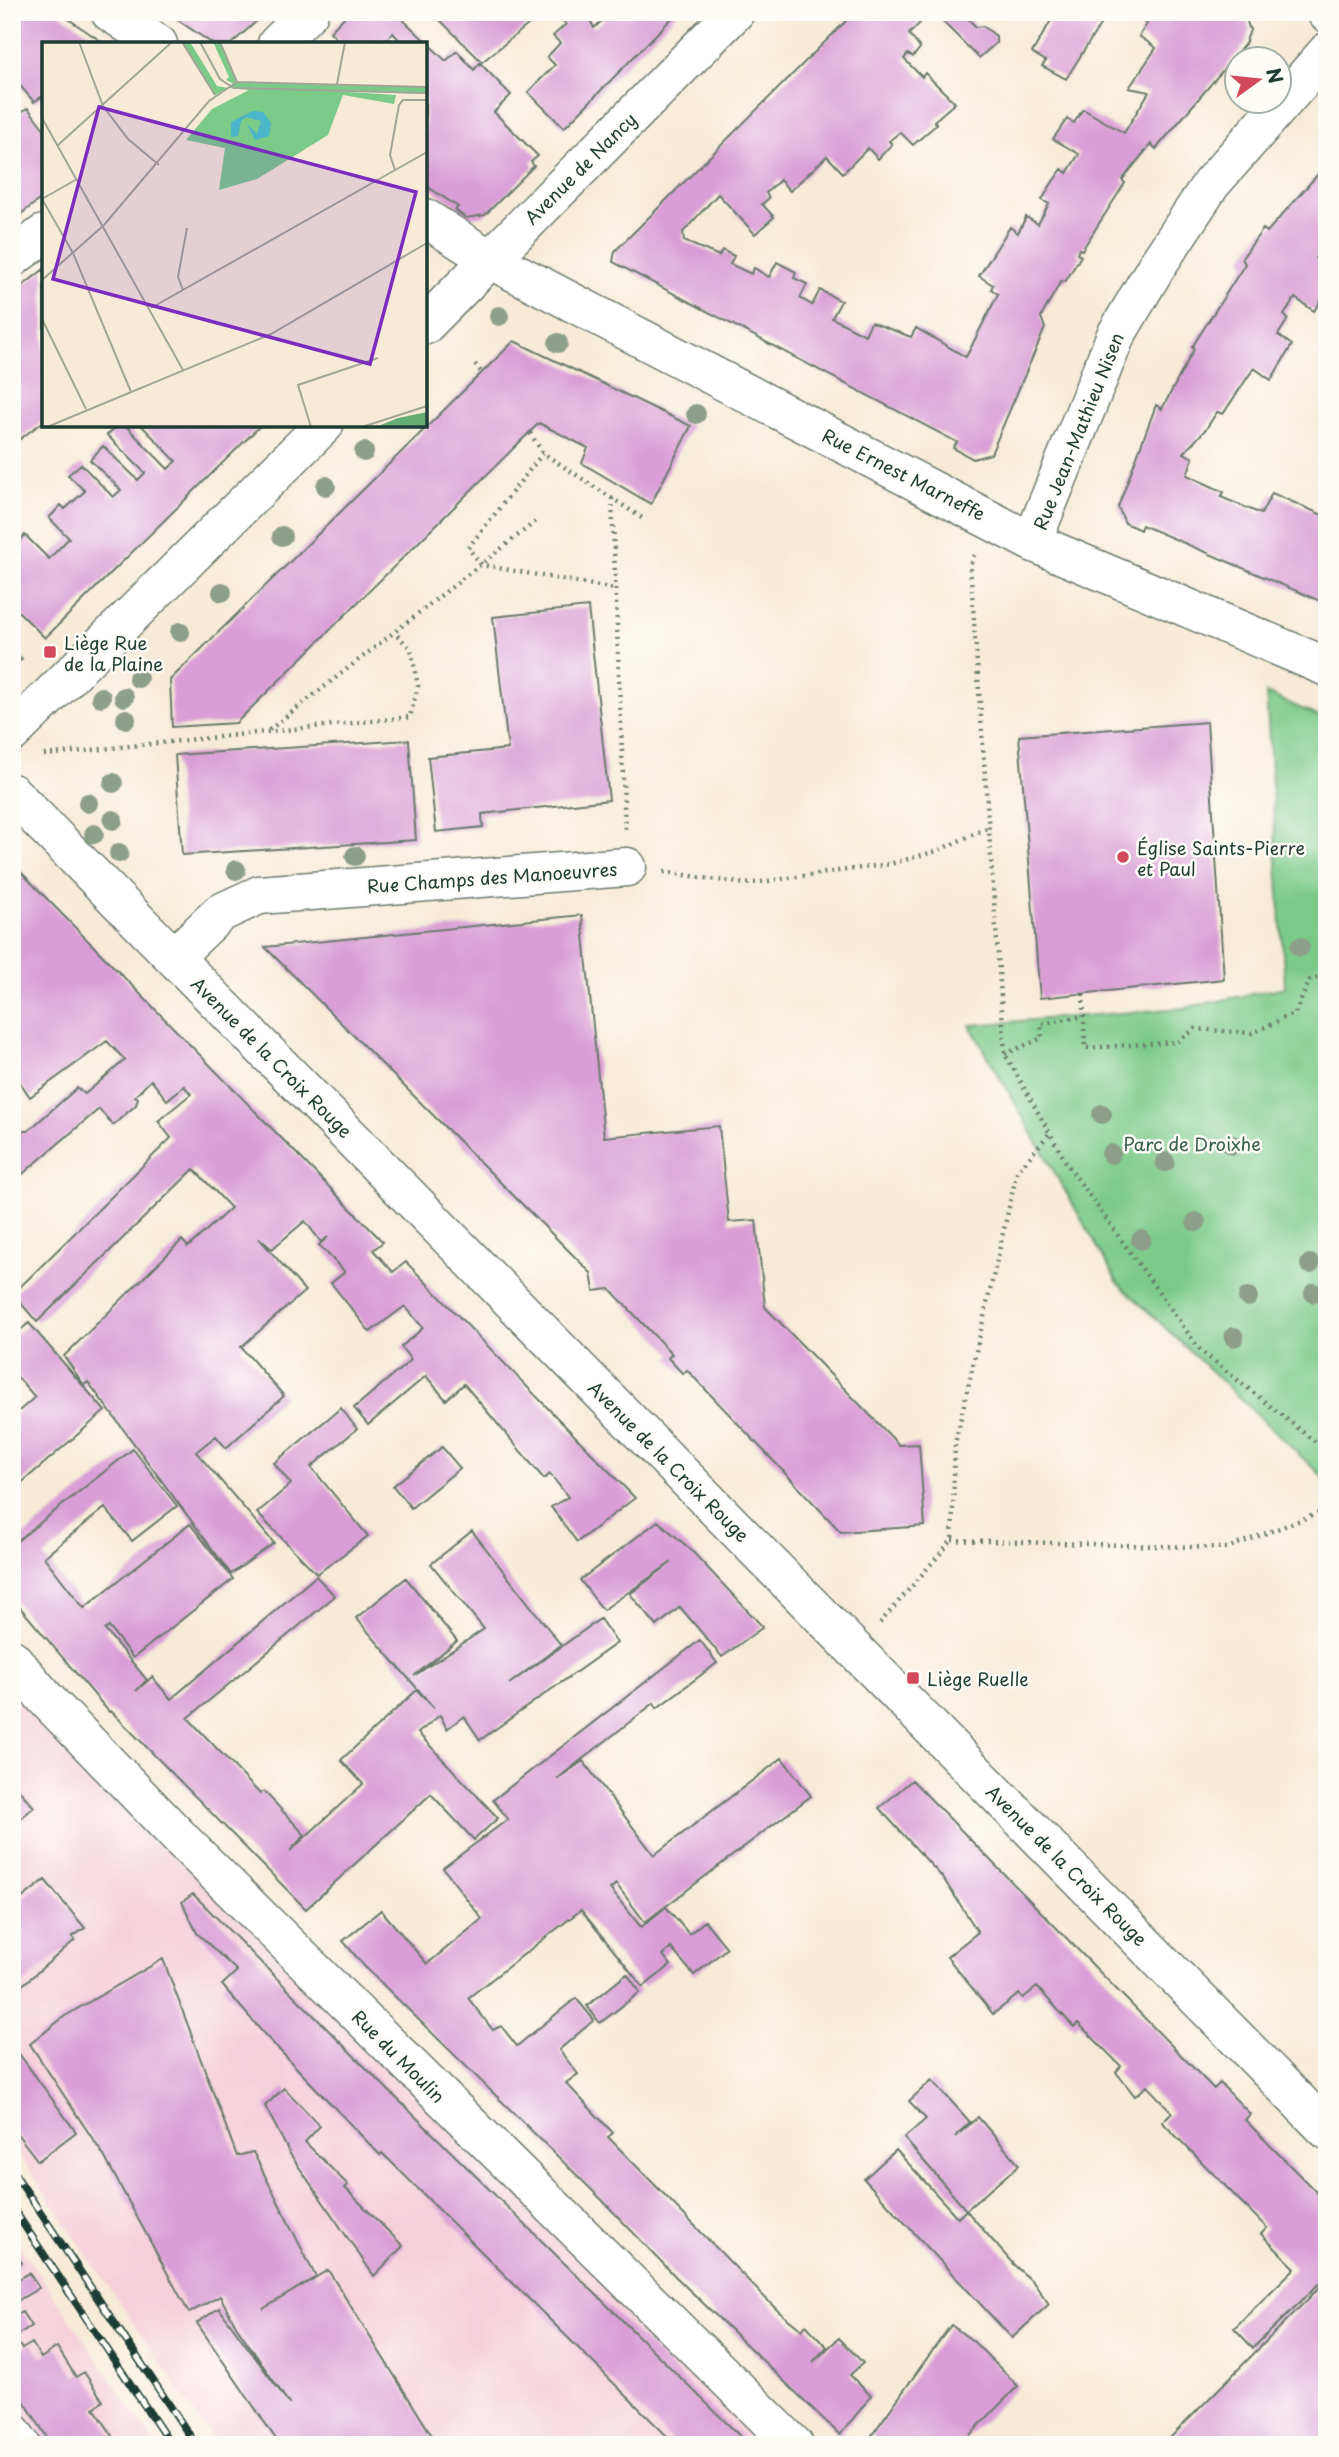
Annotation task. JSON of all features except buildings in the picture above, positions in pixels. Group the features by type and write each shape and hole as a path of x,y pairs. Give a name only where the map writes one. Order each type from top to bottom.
{"street":[{"path":"110,12 155,42"},
{"path":"279,42 309,12"},
{"name":"Avenue de Nancy","path":"427,323 735,12"},
{"name":"Rue Jean-Mathieu Nisen","path":"1032,542 1116,335 1156,267 1211,184 1327,52"},
{"name":"Rue Ernest Marneffe","path":"427,219 491,260 1032,542 1327,667"},
{"path":"12,258 42,236"},
{"path":"26,744 322,427"},
{"name":"Avenue de la Croix Rouge","path":"12,793 1327,2130"},
{"name":"Rue Champs des Manoeuvres","path":"174,957 220,913 259,895 626,867"},
{"name":"Rue du Moulin","path":"12,1659 45,1698 181,1840 794,2445"},
{"path":"12,2432 21,2445"}],"path":[{"path":"474,364 481,372"},
{"path":"530,433 543,453 642,518"},
{"path":"543,453 468,548 482,565 615,589"},
{"path":"612,498 626,867"},
{"path":"989,519 970,565 1006,1054 1049,1134 1201,1351 1327,1451"},
{"path":"268,730 536,522"},
{"path":"26,744 268,730 410,717 418,686 411,649 394,632"},
{"name":"Rue Champs des Manoeuvres","path":"626,867 746,884 890,864 937,851 989,827"},
{"path":"1083,993 1086,1048 1177,1042 1195,1029 1252,1033 1295,1013 1310,980 1327,975"},
{"path":"1006,1054 1042,1038 1041,1024 1084,1016"},
{"path":"856,1651 952,1540 955,1444 1017,1172 1049,1134"},
{"path":"952,1540 1227,1548 1327,1510"}],"shaded area":[{"path":"12,1659 800,2445 216,2445 12,2144"},
{"path":"12,2234 156,2445 12,2445"}],"green space":[{"name":"Parc de Droixhe","path":"1266,693 1327,720 1327,1481 1118,1283 970,1025 1184,1008 1285,987"}],"railway":[{"path":"12,2170 196,2445"},
{"path":"12,2207 171,2445"}],"place":[{"name":"Liège Rue de la Plaine","path":"50,652"},
{"name":"Église Saints-Pierre et Paul","path":"1123,857"},
{"name":"Liège Ruelle","path":"913,1678"}]}
